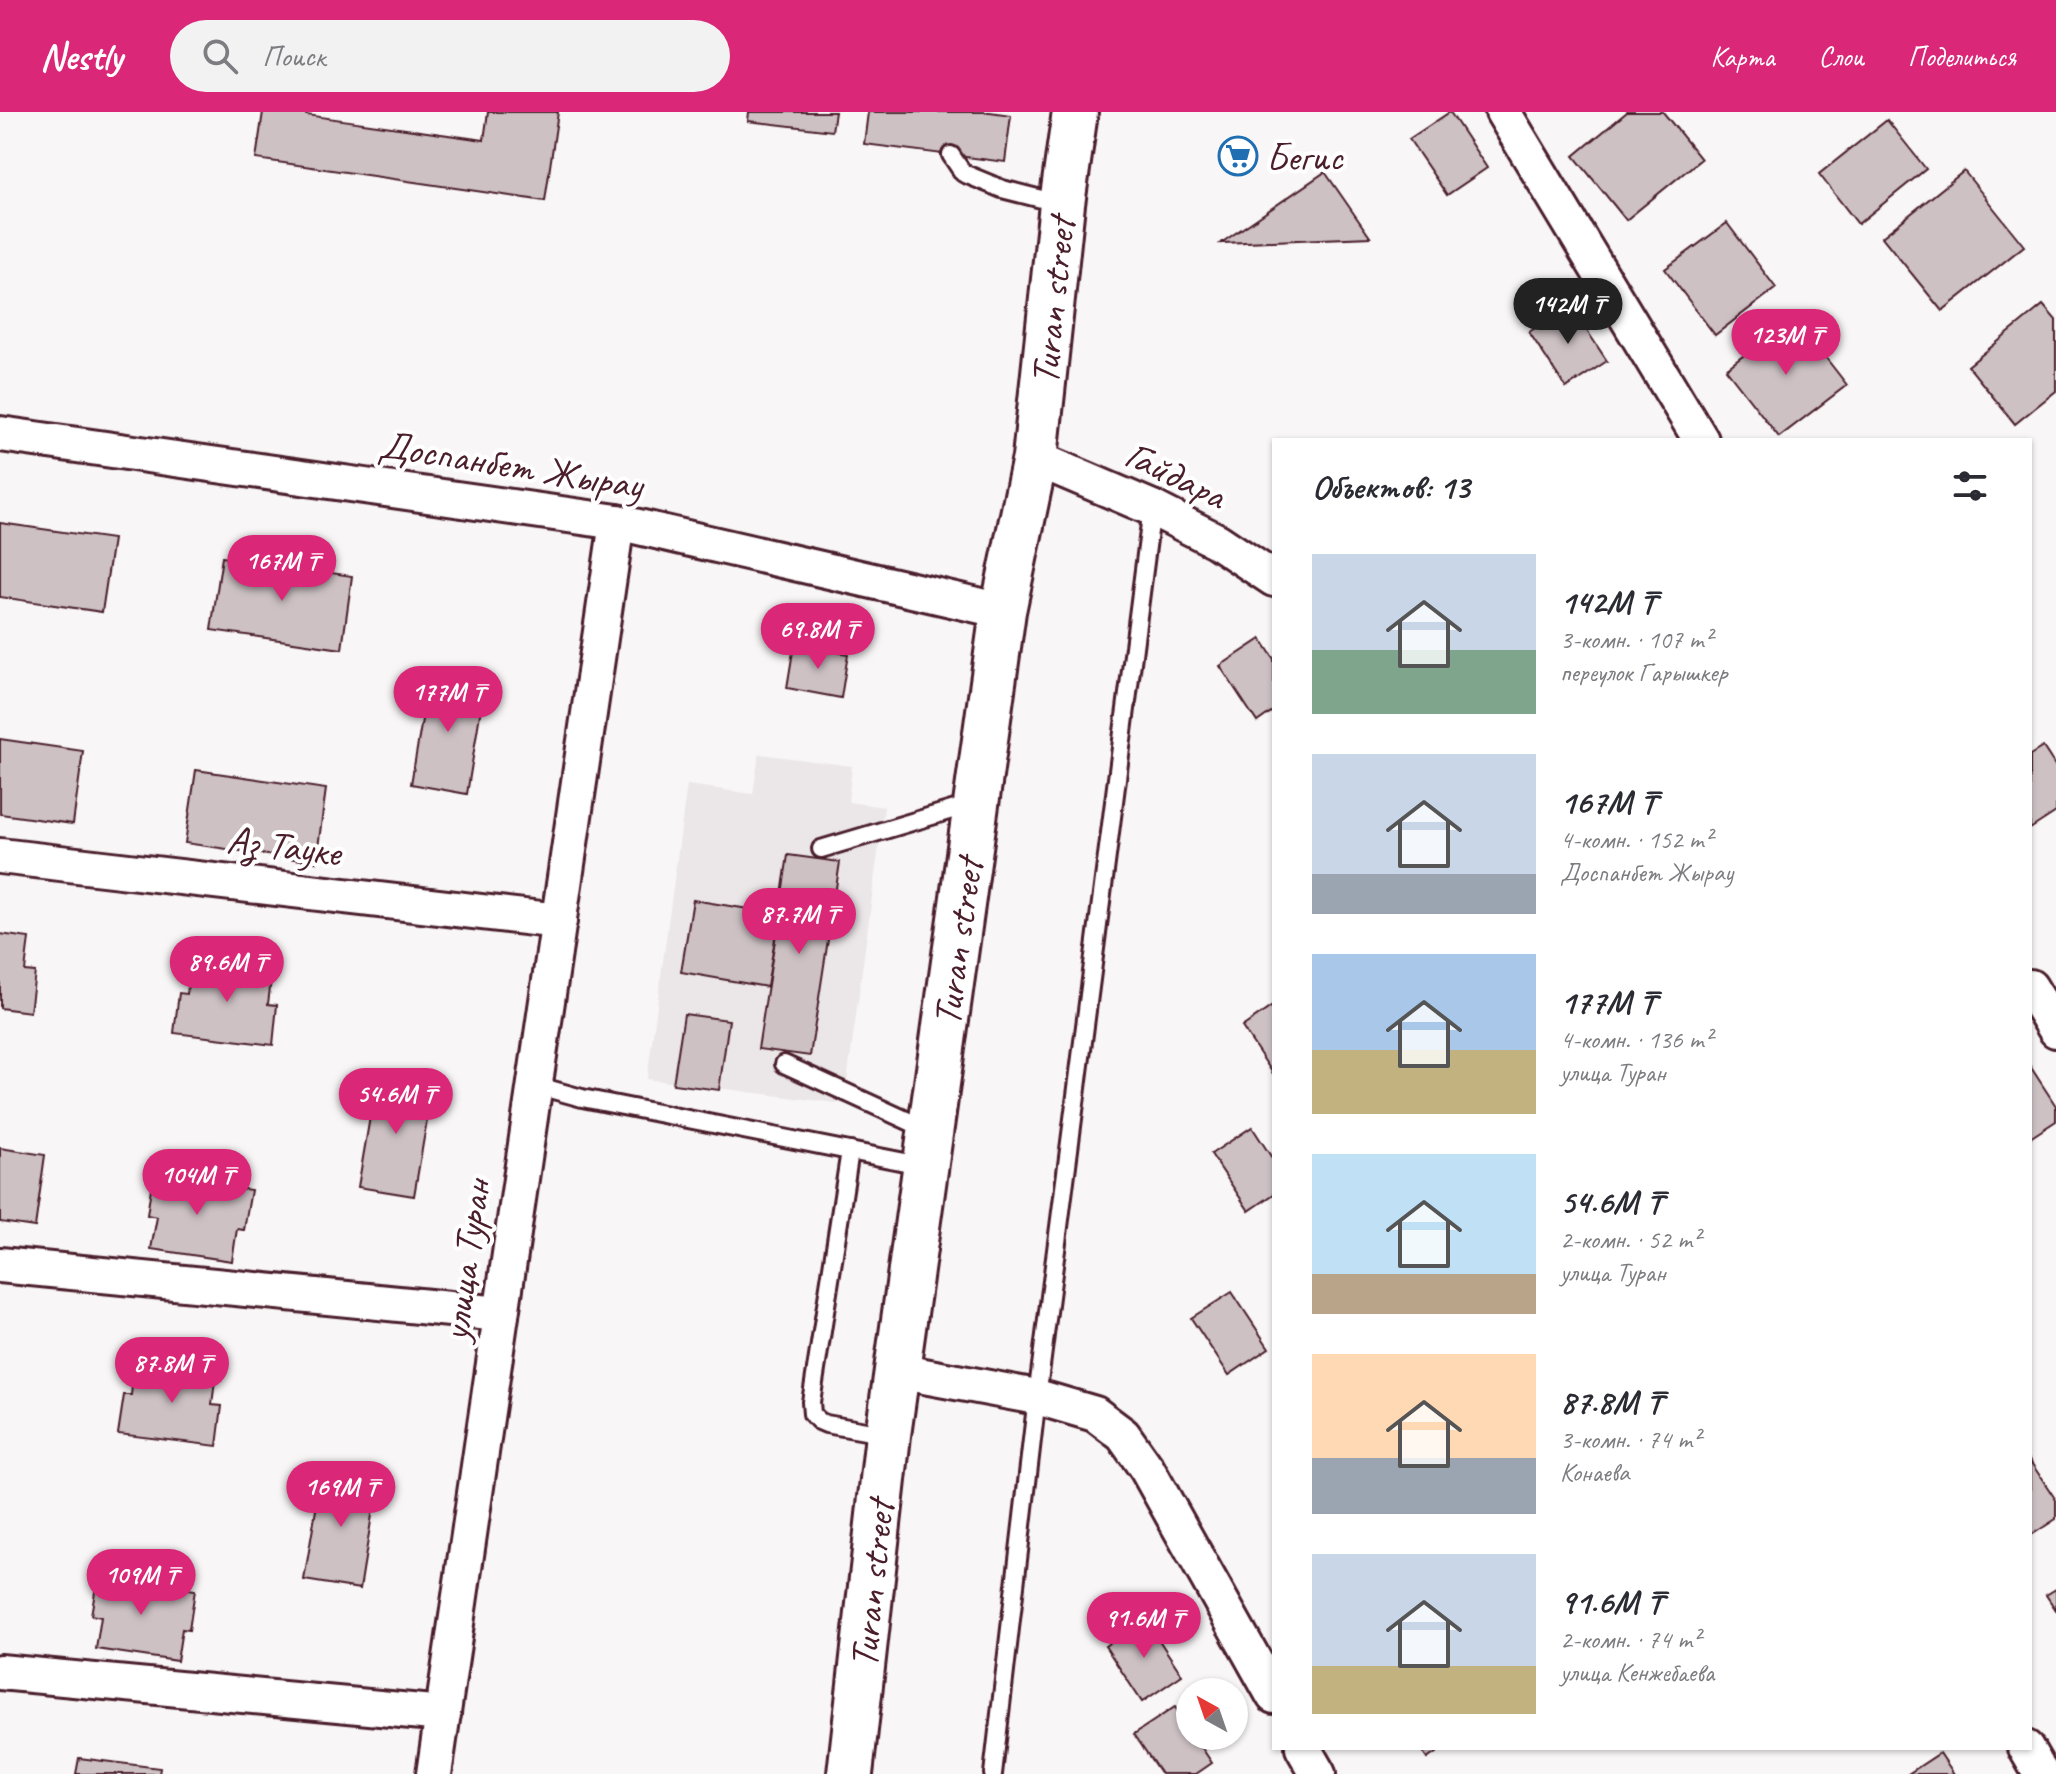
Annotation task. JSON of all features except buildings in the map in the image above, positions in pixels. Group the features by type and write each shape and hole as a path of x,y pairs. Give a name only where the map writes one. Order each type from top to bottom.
{"main road":[{"name":"Turan street","path":"850,1774 888,1435 1003,611 1035,458 1075,112"}],"street":[{"path":"1503,112 1700,438"},
{"name":"Доспанбет Жырау","path":"0,434 617,522 1003,611"},
{"name":"Гайдара","path":"1035,458 1152,508 1217,541 1272,578"},
{"name":"улица Туран","path":"434,1774 617,522"},
{"name":"Аз Тауке","path":"0,856 559,921"},
{"path":"2032,990 2056,1030"},
{"path":"0,1265 501,1314"},
{"path":"897,1371 1037,1397 1095,1414 1123,1435 1147,1469 1272,1692"},
{"path":"0,1672 443,1714"},
{"path":"1304,1750 1318,1774"},
{"path":"2027,1750 2041,1774"}],"lane":[{"path":"951,155 963,173 1002,189 1062,204"},
{"path":"993,1774 1037,1397 1152,508"},
{"path":"821,849 977,802"},
{"path":"784,1064 928,1149"},
{"path":"535,1085 582,1098 850,1151 928,1149"},
{"path":"850,1151 811,1402 812,1414 826,1424 888,1435"}],"shaded area":[{"path":"759,754 852,766 848,802 884,807 844,1104 647,1079 687,785 753,794"}],"place":[{"name":"Бегис","path":"1238,156"}]}
